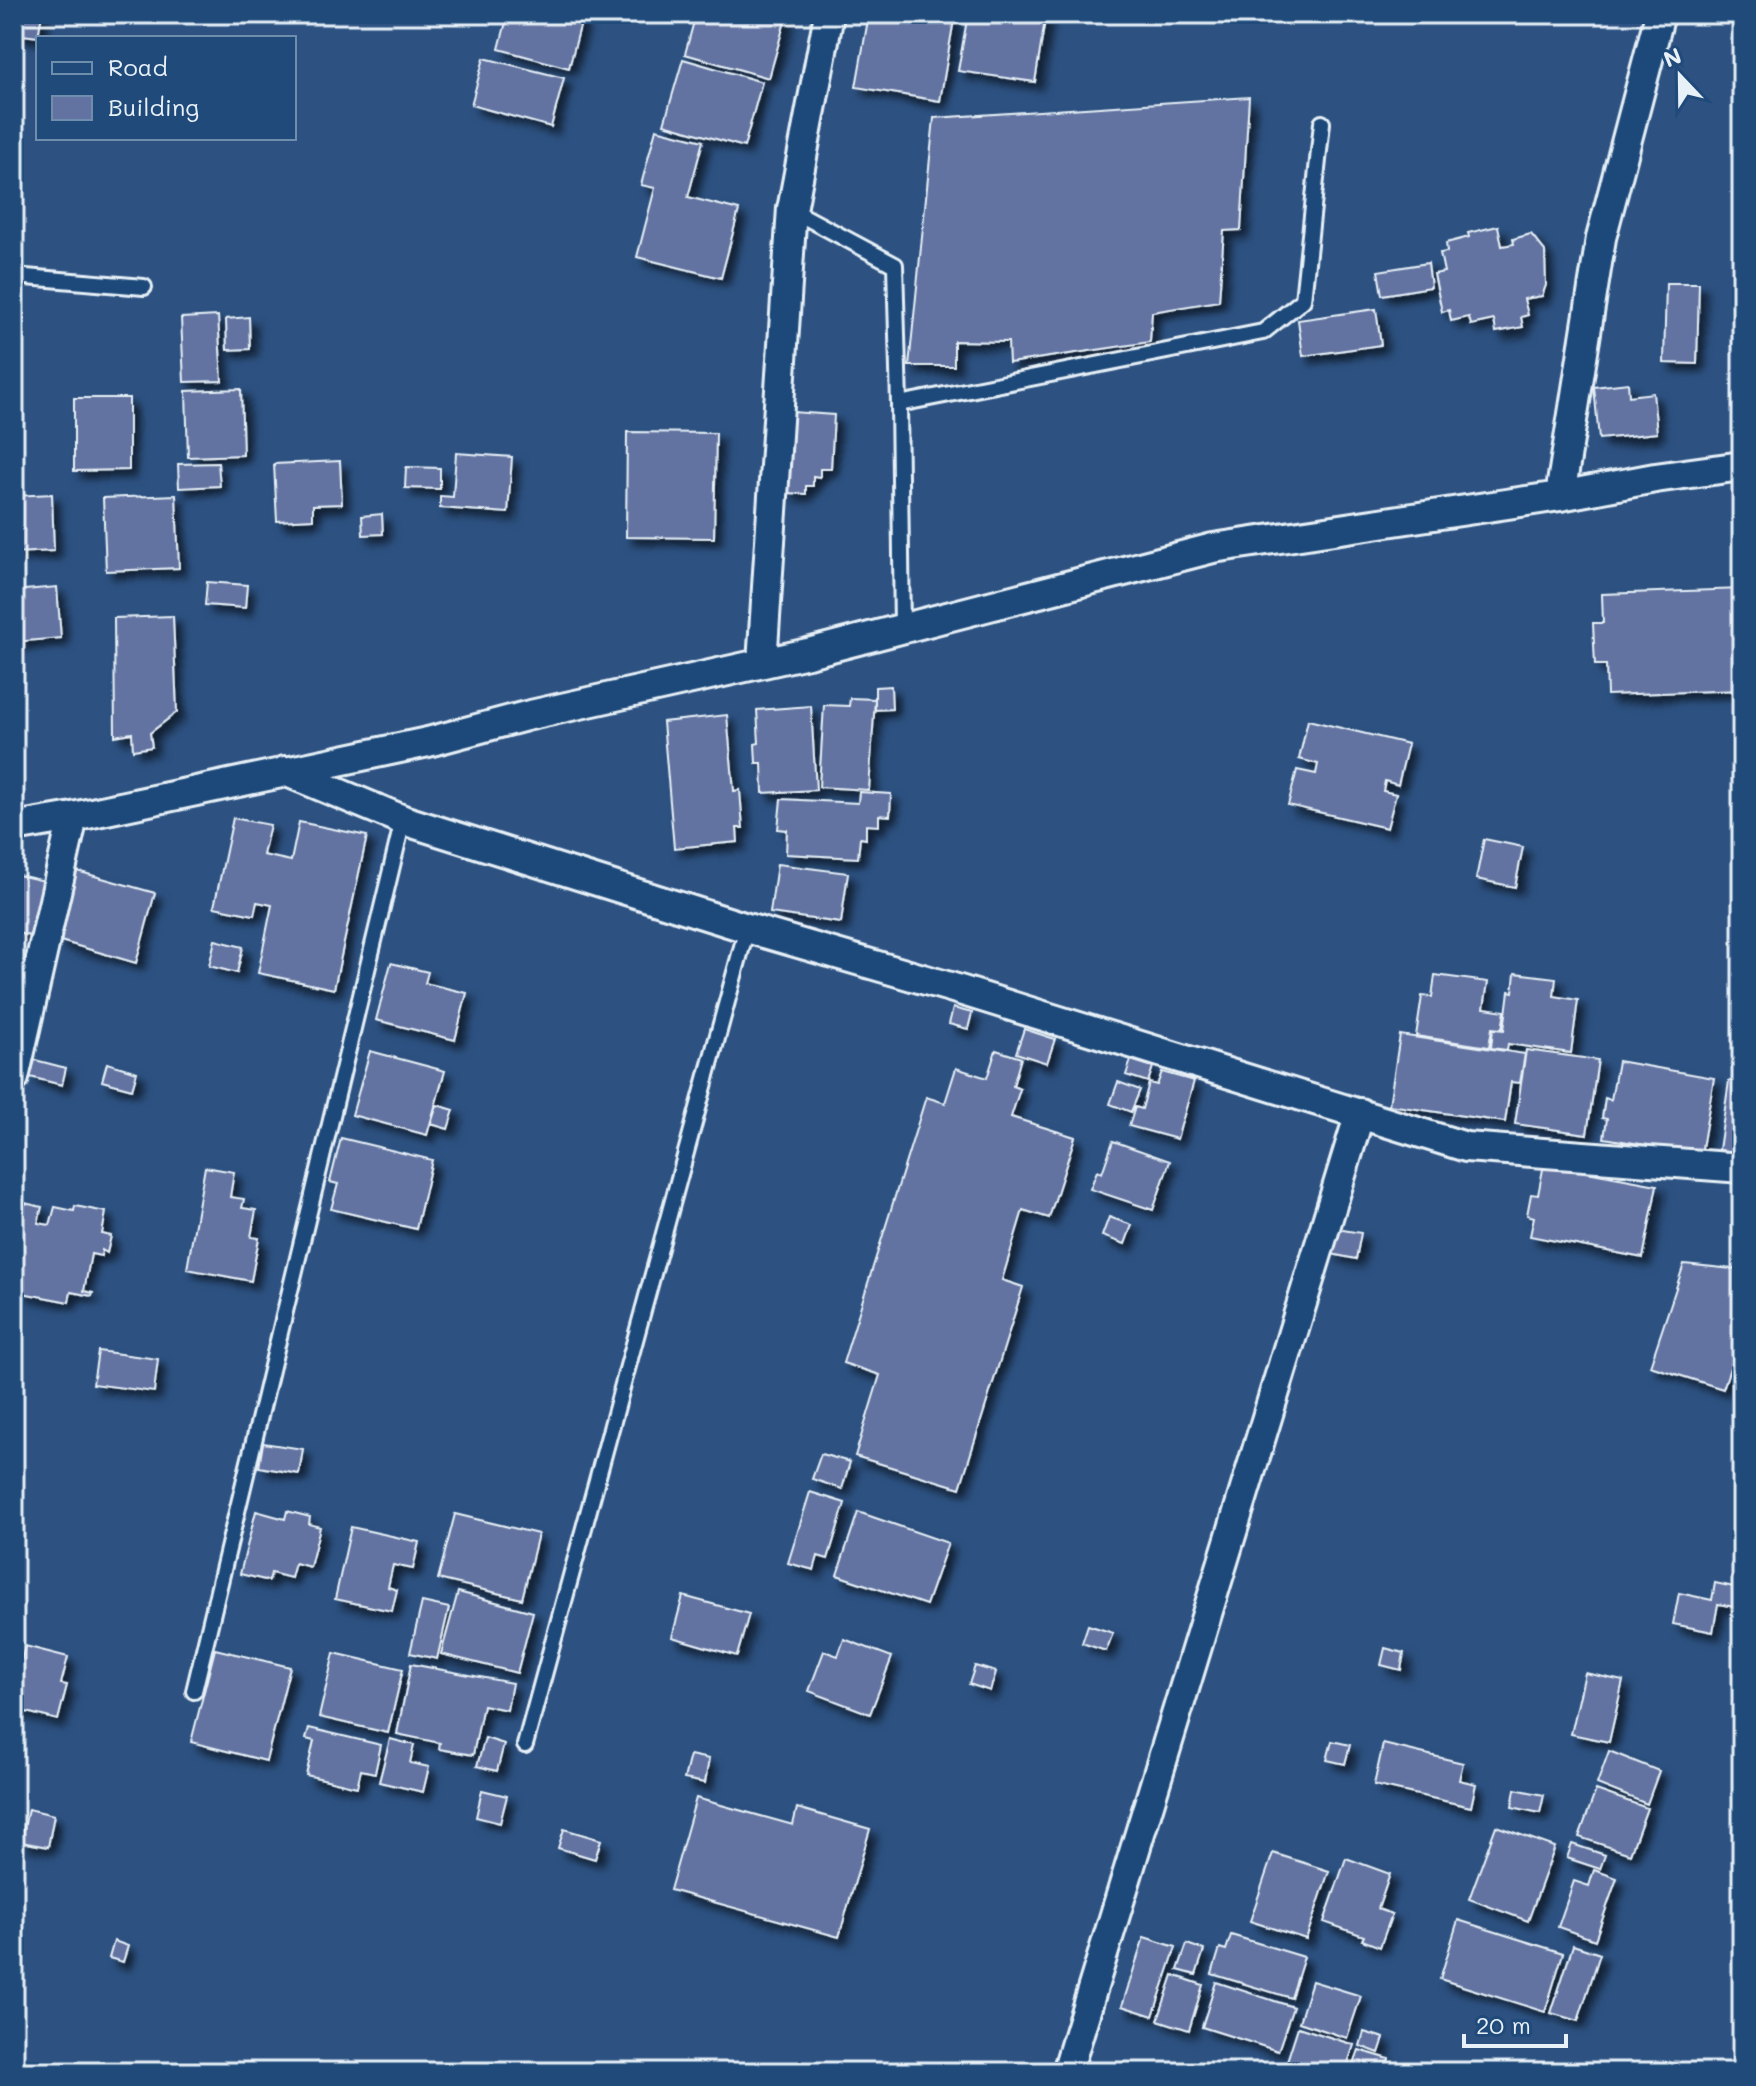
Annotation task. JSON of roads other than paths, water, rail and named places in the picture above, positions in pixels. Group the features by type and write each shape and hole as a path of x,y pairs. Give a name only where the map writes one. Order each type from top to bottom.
{"street":[{"path":"762,663 792,209 829,14"},
{"path":"1560,496 1601,238 1660,14"},
{"path":"14,827 428,742 526,716 762,663 1213,548 1742,466"},
{"path":"285,771 403,820 1466,1147 1742,1168"},
{"path":"14,1078 73,817"},
{"path":"1067,2072 1360,1113"}],"lane":[{"path":"899,404 1263,332 1303,300 1322,123"},
{"path":"792,209 895,265 902,628"},
{"path":"14,276 144,287"},
{"path":"194,1691 403,820"},
{"path":"525,1745 747,928"}]}
